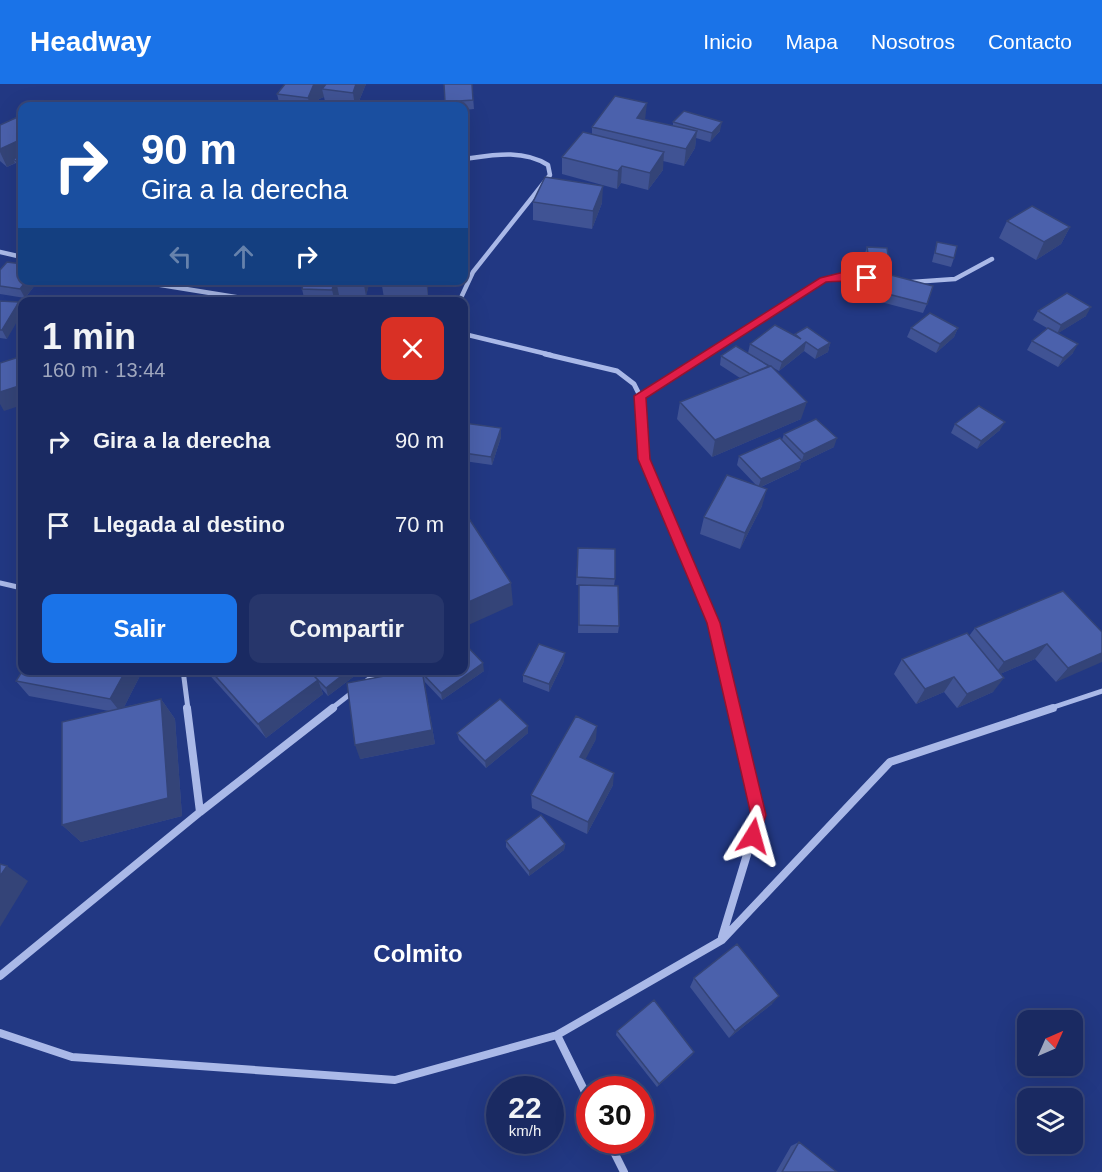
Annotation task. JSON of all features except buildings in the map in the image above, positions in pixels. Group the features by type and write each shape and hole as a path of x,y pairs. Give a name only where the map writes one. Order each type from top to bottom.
{"street":[{"path":"468,159 508,155 538,156 549,165 550,175 473,272 468,283"},
{"path":"0,252 18,256"},
{"path":"640,396 823,280 844,276 936,284 962,279 992,259"},
{"path":"161,285 235,297"},
{"path":"468,335 617,371 634,384 640,396 644,459 713,623 759,815 722,940"},
{"path":"0,583 18,587"},
{"path":"184,675 200,812"},
{"path":"0,976 200,812 374,675"},
{"path":"0,1033 72,1057 394,1080 557,1035 722,940 890,762 1102,691"},
{"path":"557,1035 577,1076"},
{"path":"615,1154 624,1172"}],"district":[{"name":"Colmito","path":"418,953"}],"route":[{"path":"753,836 759,815 713,623 644,459 640,396 823,280 844,276 867,278"}]}
